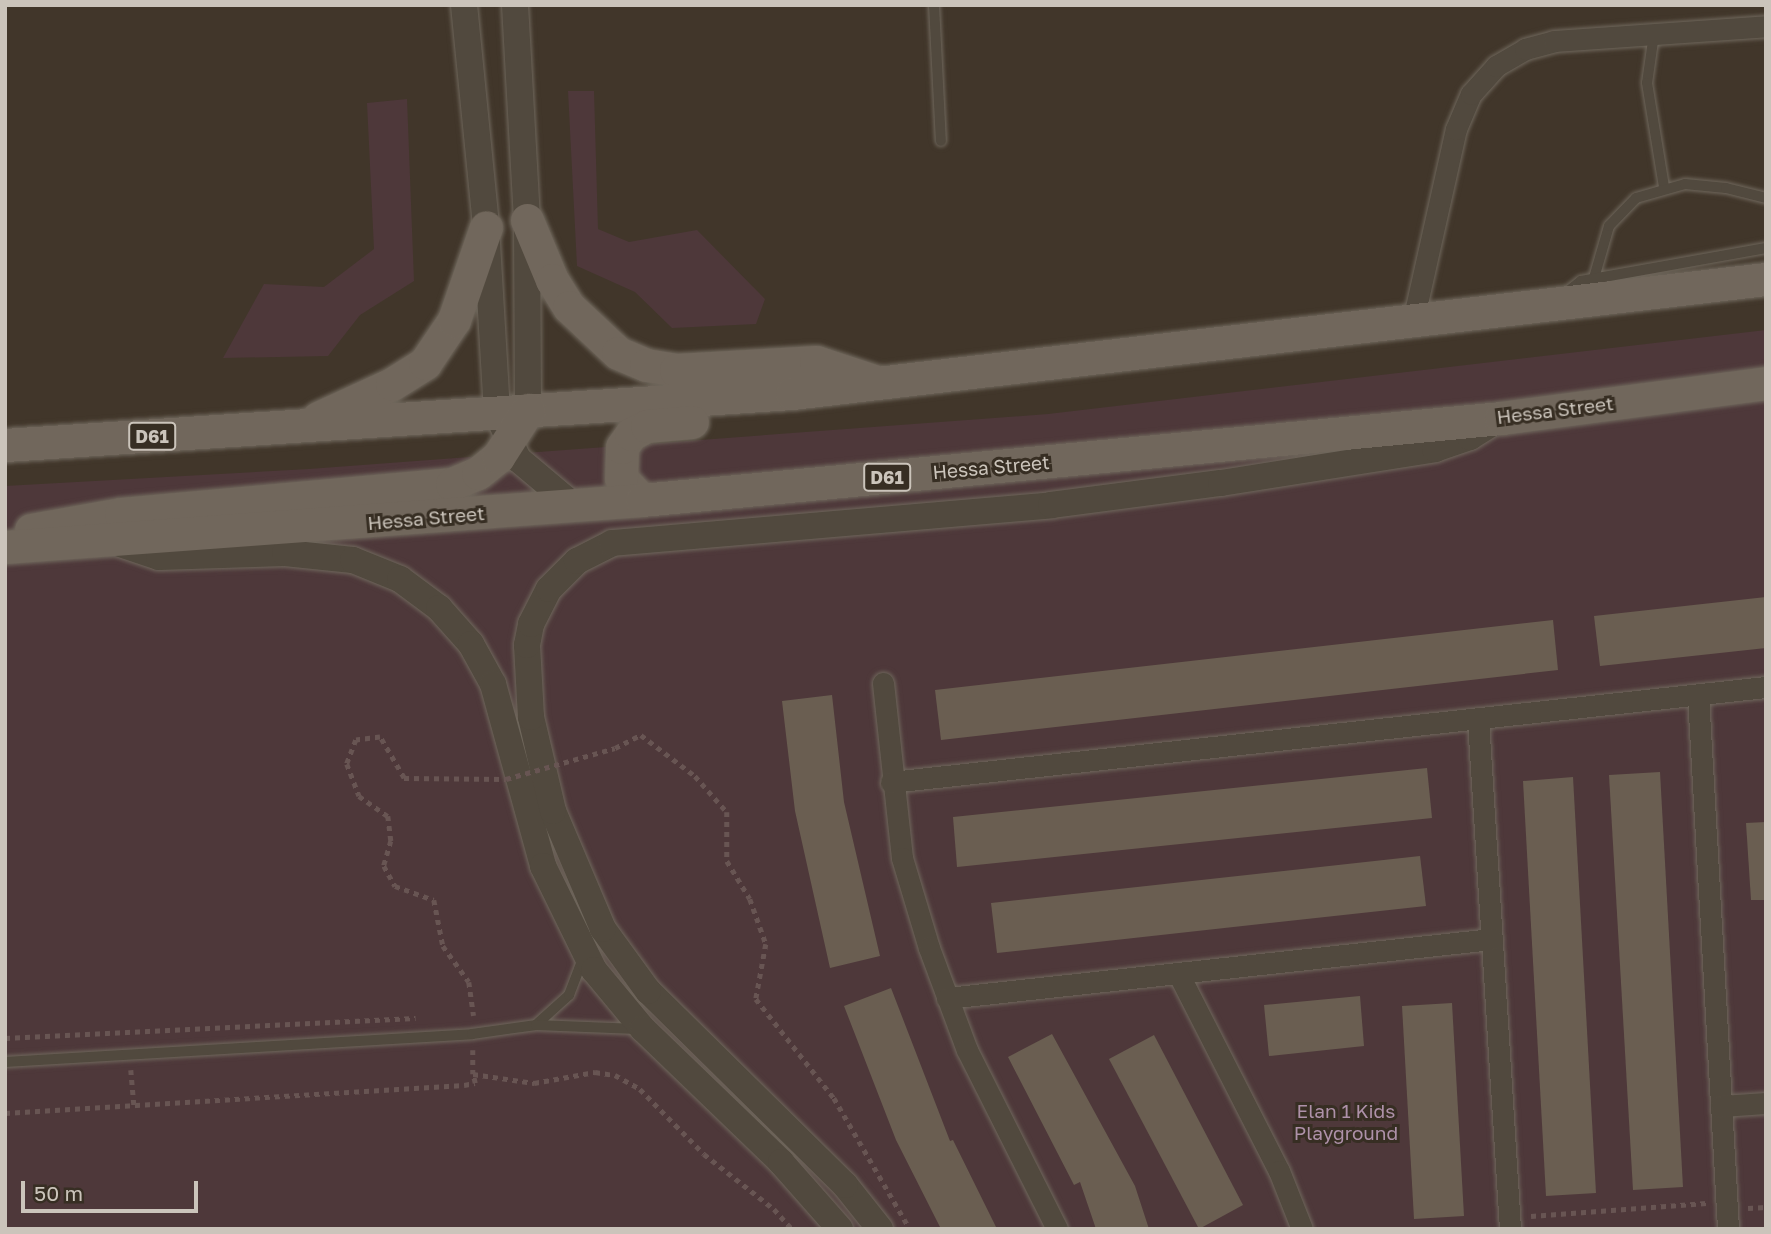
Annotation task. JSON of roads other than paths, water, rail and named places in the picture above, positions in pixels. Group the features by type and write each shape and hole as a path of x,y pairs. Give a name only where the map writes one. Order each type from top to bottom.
{"main road":[{"path":"527,220 552,280 569,307 618,352 646,365 676,370 816,362 838,365 879,383"},
{"path":"299,426 392,384 425,363 454,320 486,228"},
{"name":"D61","path":"5,445 792,393 1558,306 1766,279"},
{"name":"Hessa Street","path":"5,547 114,542 642,500 1501,418 1766,383"},
{"path":"642,500 624,485 618,462 631,434 647,426 759,414 792,393"},
{"path":"5,537 121,514 452,484 478,473 508,444 512,411"}],"street":[{"path":"464,5 486,228 512,411"},
{"path":"512,411 527,220 515,5"},
{"path":"1413,321 1456,129 1482,79 1512,55 1539,45 1766,26"},
{"path":"880,1229 845,1185 641,984 598,920 553,811 531,717 527,645 531,624 549,589 577,561 612,543 1051,505 1220,483 1435,449 1471,437 1501,418"},
{"path":"508,444 529,472 574,506"},
{"path":"114,542 159,557 285,553 352,560 400,579 439,608 471,644 493,684 543,866 584,954 643,1030 781,1162 840,1229"},
{"path":"883,683 891,782 902,858 947,998 967,1050 1057,1229"},
{"path":"891,782 1766,687"},
{"path":"1698,695 1728,1229"},
{"path":"1478,720 1510,1223"},
{"path":"947,998 1492,939"},
{"path":"1178,973 1279,1171 1302,1229"},
{"path":"1721,1106 1766,1103"}],"lane":[{"path":"934,5 941,141"},
{"path":"1654,34 1647,83 1664,187"},
{"path":"1594,278 1604,237 1616,215 1636,198 1664,187 1707,185 1766,198"},
{"path":"1558,306 1572,287 1594,278 1766,247"},
{"path":"536,1025 569,995 584,954"},
{"path":"5,1062 472,1034 536,1025 643,1030"}],"park label":[{"name":"Elan 1 Kids Playground","path":"1346,1122"}]}
